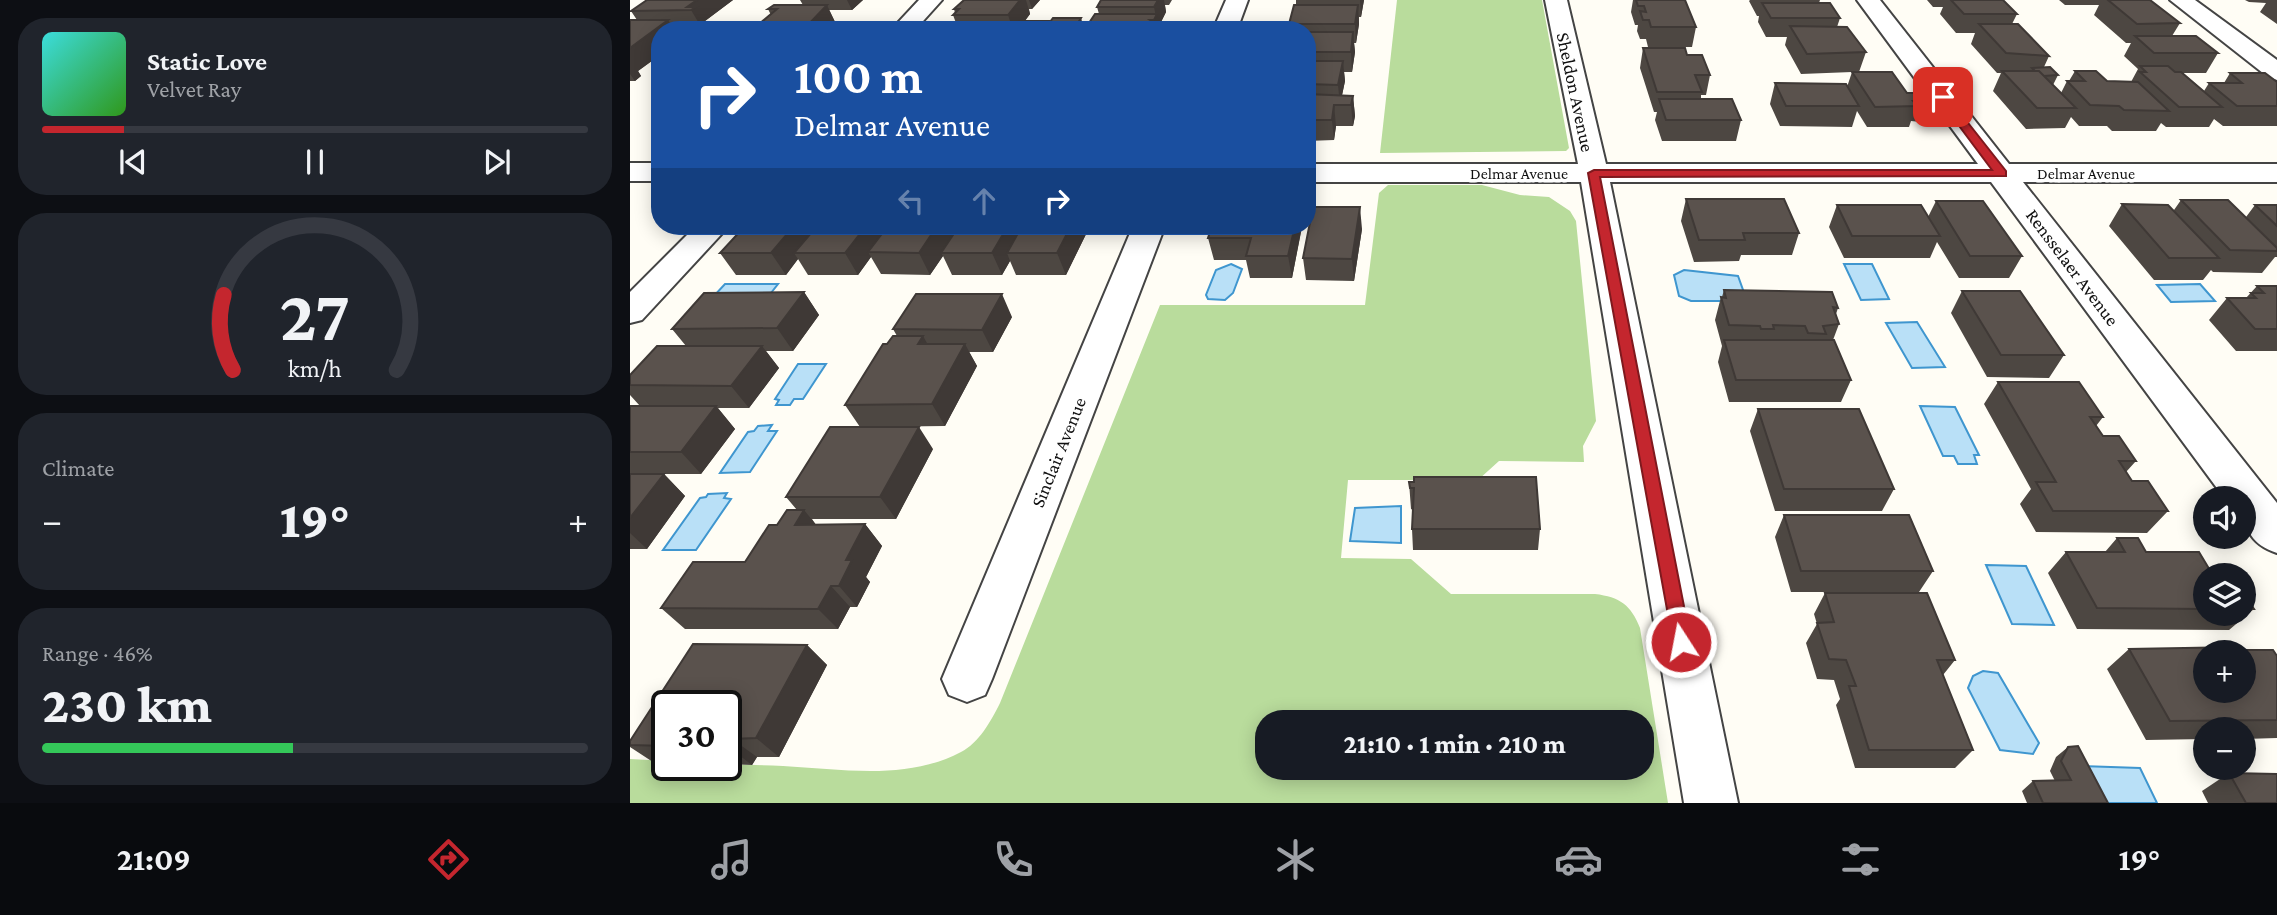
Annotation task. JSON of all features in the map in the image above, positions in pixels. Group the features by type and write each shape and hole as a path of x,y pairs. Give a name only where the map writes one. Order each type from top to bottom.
{"street":[{"path":"911,21 931,0"},
{"path":"1229,21 1237,0"},
{"name":"Sheldon Avenue","path":"1556,0 1594,173 1711,803"},
{"name":"Rensselaer Avenue","path":"1868,0 2277,535"},
{"path":"2182,0 2277,72"},
{"path":"630,172 651,172"},
{"name":"Delmar Avenue","path":"1316,173 2277,173"},
{"path":"630,312 704,235"},
{"name":"Sinclair Avenue","path":"967,679 1145,235"}],"green space":[{"path":"1397,0 1542,0 1569,148 1566,151 1380,153"},
{"path":"1388,185 1482,185 1520,195 1549,197 1570,211 1576,221 1596,421 1583,446 1584,462 1499,461 1478,480 1348,480 1341,558 1411,559 1451,594 1595,594 1618,600 1633,613 1640,628 1653,710 1255,710 1255,780 1654,780 1654,716 1668,803 630,803 630,759 651,760 651,781 742,781 742,765 851,771 896,770 940,761 967,748 984,731 1000,703 1160,305 1365,305 1379,193"}],"water":[{"path":"1231,264 1242,269 1233,293 1225,300 1208,299 1206,295 1216,270"},
{"path":"1844,264 1872,264 1889,299 1861,300"},
{"path":"1684,270 1738,276 1747,301 1691,301 1679,296 1674,275"},
{"path":"725,284 778,284 767,298 712,298"},
{"path":"2200,284 2215,301 2171,302 2157,285"},
{"path":"1917,322 1945,367 1912,368 1886,323"},
{"path":"798,364 826,364 803,399 794,399 790,405 776,405 779,400 775,399"},
{"path":"1920,406 1955,407 1979,455 1974,455 1977,464 1958,464 1954,456 1943,456"},
{"path":"772,425 768,431 777,431 750,472 720,473 748,432 754,431 758,426"},
{"path":"727,493 724,498 731,499 696,550 663,550 700,498 708,494"},
{"path":"1401,506 1401,543 1350,541 1355,508"},
{"path":"1986,565 2026,566 2054,625 2012,624"},
{"path":"1983,671 1998,673 2039,743 2033,754 2000,750 1968,688 1973,676"},
{"path":"2081,766 2140,768 2157,803 2098,803"}],"building":[{"path":"647,0 697,0 687,7 696,7 691,10 631,11"},
{"path":"964,0 1020,0 1008,15 953,15 959,9 954,9"},
{"path":"1101,0 1158,0 1154,7 1097,7"},
{"path":"1636,0 1685,0 1696,27 1651,27 1649,20 1643,20 1640,11 1646,12 1644,6 1638,6"},
{"path":"1951,0 2003,0 2017,14 1964,14"},
{"path":"2108,0 2150,0 2180,23 2137,24"},
{"path":"1762,3 1830,3 1840,18 1771,18"},
{"path":"774,5 827,5 812,21 763,21 777,9 768,9"},
{"path":"1294,5 1358,5 1355,24 1290,21"},
{"path":"1095,14 1157,14 1152,21 1090,21"},
{"path":"1053,18 1081,18 1079,21 1051,21"},
{"path":"630,20 668,20 651,21 651,33 630,48"},
{"path":"1979,24 2018,24 2049,56 2006,53"},
{"path":"1790,26 1847,27 1866,52 1807,54"},
{"path":"1316,32 1353,32 1351,52 1316,52"},
{"path":"2135,36 2196,36 2218,53 2154,53"},
{"path":"1643,48 1685,48 1687,55 1702,55 1710,75 1695,75 1702,92 1657,92"},
{"path":"1316,61 1343,61 1338,85 1316,84"},
{"path":"2140,66 2168,66 2175,72 2181,72 2222,107 2179,107 2140,72 2146,72"},
{"path":"2050,67 2058,75 2044,76 2032,68"},
{"path":"2002,71 2039,71 2076,108 2037,108"},
{"path":"2075,71 2096,71 2107,81 2138,82 2169,111 2124,110 2119,106 2090,105 2067,81 2085,81"},
{"path":"1852,72 1892,72 1907,93 1923,93 1929,101 1913,101 1917,106 1875,107"},
{"path":"2230,73 2265,73 2277,82 2277,106 2237,106 2209,83 2242,83"},
{"path":"1775,83 1846,84 1859,106 1786,106"},
{"path":"1316,94 1353,96 1351,105 1334,105 1332,120 1316,120"},
{"path":"1659,99 1732,99 1741,120 1666,120"},
{"path":"1686,199 1784,199 1799,233 1743,233 1745,240 1699,240"},
{"path":"2181,200 2228,200 2277,251 2230,250"},
{"path":"1936,201 1983,201 2022,256 1970,256"},
{"path":"2122,204 2168,205 2219,258 2169,258"},
{"path":"1837,205 1921,205 1940,236 1852,236"},
{"path":"2255,205 2277,205 2277,226"},
{"path":"1316,207 1360,207 1352,259 1303,258 1308,235 1316,235"},
{"path":"737,235 786,235 771,253 720,253"},
{"path":"809,235 859,235 845,253 794,253"},
{"path":"881,235 931,235 919,253 868,252"},
{"path":"953,235 1003,235 992,253 941,253"},
{"path":"1017,235 1066,235 1057,253 1007,253"},
{"path":"1209,235 1293,235 1288,256 1246,256 1251,238 1208,238"},
{"path":"2257,286 2277,286 2277,329 2255,329 2227,298 2256,298 2251,293 2264,293"},
{"path":"1724,290 1832,292 1838,308 1833,307 1839,324 1823,326 1826,334 1808,333 1805,326 1773,325 1774,329 1761,329 1760,326 1729,325 1721,297 1726,298"},
{"path":"1962,291 2020,291 2064,355 2001,355"},
{"path":"804,292 777,328 672,329 704,293"},
{"path":"916,294 1002,294 982,330 893,329"},
{"path":"893,336 923,336 918,344 965,344 932,404 845,405 883,344 887,344"},
{"path":"1724,340 1834,340 1851,380 1736,380"},
{"path":"657,346 762,346 731,386 630,385 630,375"},
{"path":"1998,382 2079,382 2103,417 2090,417 2103,436 2119,436 2136,461 2119,461 2132,481 2148,481 2168,511 2053,511 2036,482 2056,482"},
{"path":"630,406 716,406 681,452 630,452"},
{"path":"1758,409 1859,409 1894,489 1784,489"},
{"path":"830,427 919,427 880,497 786,497"},
{"path":"630,474 664,474 630,518"},
{"path":"1414,477 1536,477 1540,529 1412,529 1414,488 1410,488 1409,482 1414,482"},
{"path":"787,510 804,510 795,525 865,524 846,560 852,560 839,586 831,586 818,609 661,608 693,562 745,562 769,525 777,525"},
{"path":"1784,515 1909,515 1933,571 1801,571"},
{"path":"2117,538 2138,538 2146,552 2199,552 2206,563 2193,563 2193,609 2097,608 2066,552 2125,552"},
{"path":"1825,593 1927,593 1955,660 1937,660 1973,750 1869,750 1849,686 1856,686 1846,660 1829,659 1817,623 1834,622"},
{"path":"693,644 807,645 756,738 742,739 742,690 663,690"},
{"path":"2193,648 2193,703 2256,703 2256,650 2273,650 2277,656 2277,720 2256,720 2256,717 2193,717 2193,721 2170,721 2129,649"},
{"path":"651,709 651,746 630,745"},
{"path":"2078,746 2108,803 2043,803 2033,781 2071,780 2061,761 2068,747"},
{"path":"2256,774 2277,774 2277,803 2246,803 2233,780 2256,780"}],"route":[{"path":"1681,642 1594,173 2001,173 1943,97"}]}
